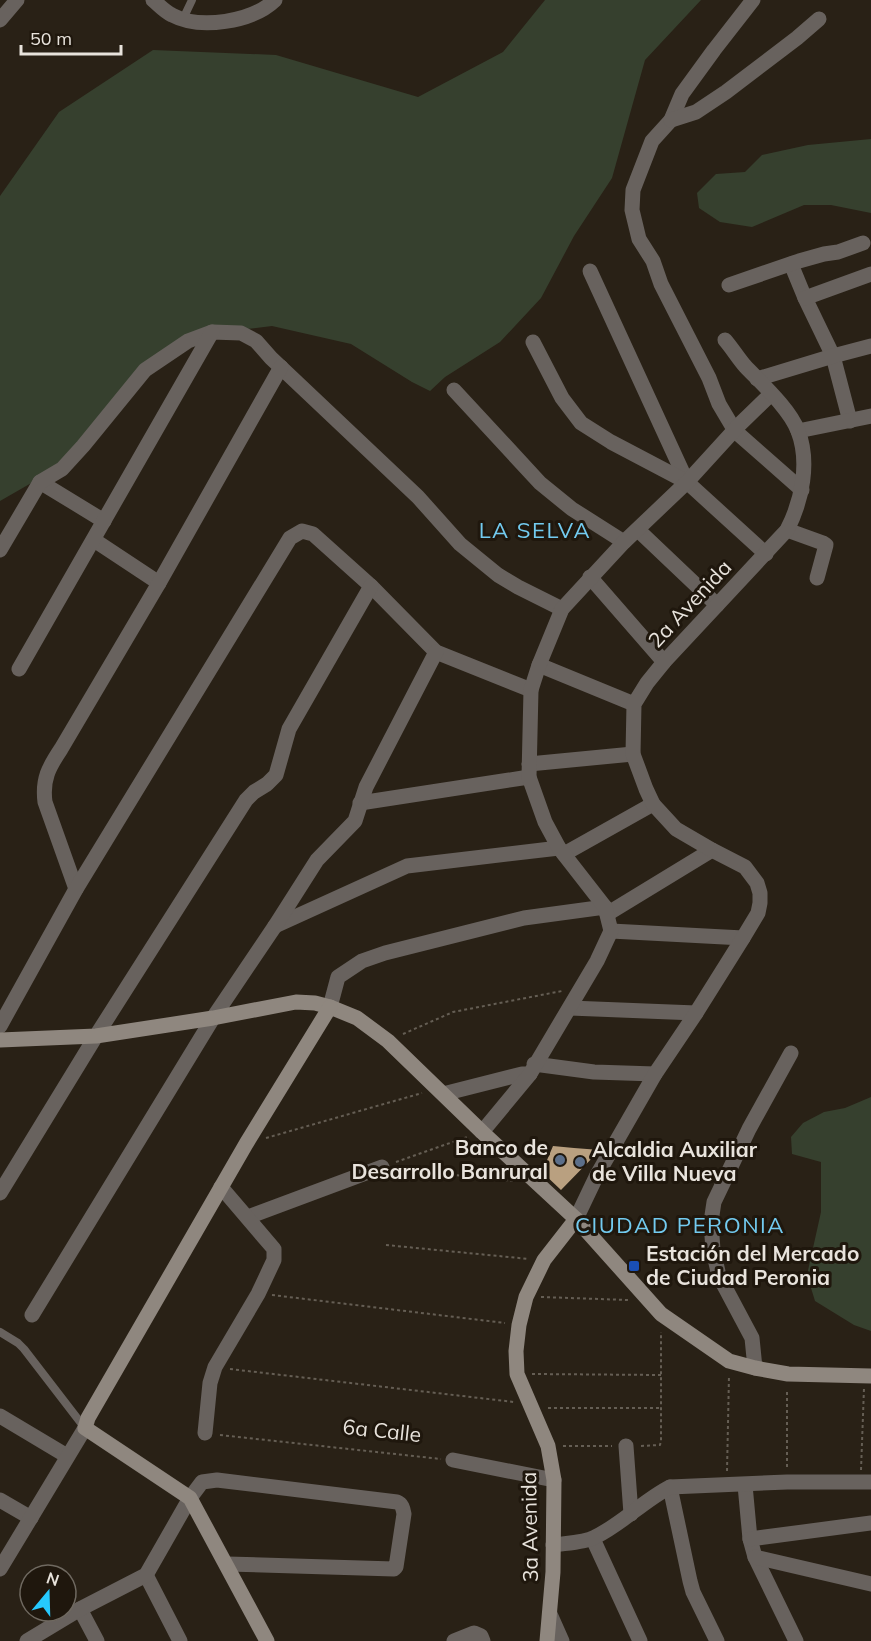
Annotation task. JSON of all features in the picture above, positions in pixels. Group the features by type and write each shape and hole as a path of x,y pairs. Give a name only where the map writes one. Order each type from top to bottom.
{"street":[{"path":"0,20 17,0"},
{"path":"153,0 173,16 198,22 230,21 266,9 275,0"},
{"path":"753,0 682,94 671,120 652,141 633,190 632,210 639,239 653,261 661,284 709,378 719,404 735,431 802,490"},
{"path":"671,120 696,112 726,92 819,19"},
{"path":"729,285 863,243"},
{"path":"791,264 833,356 850,421"},
{"path":"590,271 687,482"},
{"path":"805,298 871,274"},
{"path":"19,669 212,332"},
{"path":"0,550 40,482 62,469 145,370 188,341 212,332 241,333 256,341 271,358 418,497 460,544 508,581 562,609"},
{"name":"2a Avenida","path":"634,704 664,662 787,530 795,515 802,490 804,463 798,431 789,415 725,340"},
{"path":"533,342 562,398 581,423 610,442 687,482 766,554"},
{"path":"757,379 871,346"},
{"path":"76,889 45,802 43,788 50,766 159,583 281,367"},
{"path":"454,390 540,483 573,509 624,542"},
{"path":"482,1132 532,1069 597,961 611,931 606,910 561,851 545,822 529,770 531,690 539,665 562,609 624,542 687,482 771,394"},
{"path":"798,431 871,416"},
{"path":"40,482 104,521"},
{"path":"638,530 717,605"},
{"path":"787,530 826,546 817,578"},
{"path":"0,1026 76,889 290,538 302,531 313,534 371,586 436,652 531,690"},
{"path":"94,540 159,583"},
{"path":"590,577 664,662"},
{"path":"0,1193 96,1036 246,800 276,775 290,729 371,586"},
{"path":"32,1315 213,1018 317,860 355,821 366,787 436,652"},
{"path":"539,665 634,704 633,754 653,804 676,829 745,867 757,883 760,893 759,913 655,1074 597,1175 576,1219"},
{"path":"360,803 529,770 633,754"},
{"path":"275,926 407,866 561,851 653,804"},
{"path":"0,1569 85,1428 88,1418 246,1144 330,1006 338,977 362,962 385,953 524,918 606,910 712,850"},
{"path":"611,931 743,938"},
{"path":"0,1040 96,1036 213,1018 296,1002 315,1002 330,1006 357,1018 388,1041 530,1178 576,1219 661,1314 729,1361 788,1374 868,1376"},
{"path":"570,1008 696,1013"},
{"path":"755,1368 752,1338 719,1276 713,1250 711,1222 714,1202 749,1129 791,1053"},
{"path":"440,1092 522,1074 532,1069 655,1074"},
{"path":"248,1216 382,1167"},
{"path":"205,1433 210,1383 215,1367 258,1294 274,1260 274,1250 248,1216 221,1187"},
{"name":"3a Avenida","path":"547,1641 553,1572 554,1480 548,1446 518,1374 516,1351 526,1297 544,1260 576,1219"},
{"path":"0,1416 67,1456"},
{"path":"85,1428 190,1498 267,1641"},
{"path":"626,1446 631,1514"},
{"path":"453,1460 554,1480"},
{"path":"27,1641 80,1609 146,1575 190,1498 202,1482 217,1480 396,1503 403,1508 404,1514 394,1569 226,1564"},
{"path":"553,1545 593,1539 659,1493 670,1488 787,1482 866,1482"},
{"path":"745,1485 750,1539 755,1557 796,1641"},
{"path":"670,1488 693,1592 717,1641"},
{"path":"0,1500 31,1518"},
{"path":"750,1539 871,1523"},
{"path":"593,1539 640,1641"},
{"path":"755,1557 871,1584"},
{"path":"146,1575 180,1641"},
{"path":"80,1609 97,1641"},
{"path":"550,1614 562,1641"},
{"path":"454,1641 474,1633 481,1636 483,1641"}],"lane":[{"path":"183,19 192,0"},
{"path":"0,1332 18,1342 85,1428"}],"path":[{"path":"388,1041 453,1012 582,987"},
{"path":"246,1144 440,1092"},
{"path":"382,1167 482,1132"},
{"path":"382,1167 513,1181 530,1178"},
{"path":"386,1245 544,1260"},
{"path":"258,1294 519,1325"},
{"path":"526,1297 650,1300"},
{"path":"548,1446 660,1445 661,1314"},
{"path":"727,1486 729,1361"},
{"path":"215,1367 532,1405 661,1408"},
{"path":"518,1374 662,1376"},
{"path":"787,1482 788,1374"},
{"path":"866,1482 868,1376"},
{"name":"6a Calle","path":"205,1433 453,1460"}],"green space":[{"path":"545,0 701,0 645,60 612,178 574,236 541,298 500,342 445,377 430,391 351,344 272,326 205,334 141,374 107,413 47,474 0,501 0,196 59,112 153,50 276,55 418,97 503,52"},
{"path":"871,139 871,213 831,205 804,205 752,227 720,222 699,208 697,193 716,174 745,172 762,155 808,145"},
{"path":"871,1097 871,1331 854,1325 815,1301 807,1275 821,1212 821,1162 792,1154 791,1137 803,1123 824,1112 845,1108"}],"building":[{"name":"Banco de Desarrollo Banrural","path":"553,1146 600,1150 561,1190 542,1172"}],"place":[{"name":"Banco de Desarrollo Banrural","path":"560,1160"},
{"name":"Alcaldia Auxiliar de Villa Nueva","path":"580,1162"},
{"name":"Estación del Mercado de Ciudad Peronia","path":"634,1266"}],"district":[{"name":"LA SELVA","path":"535,530"},
{"name":"CIUDAD PERONIA","path":"680,1225"}]}
